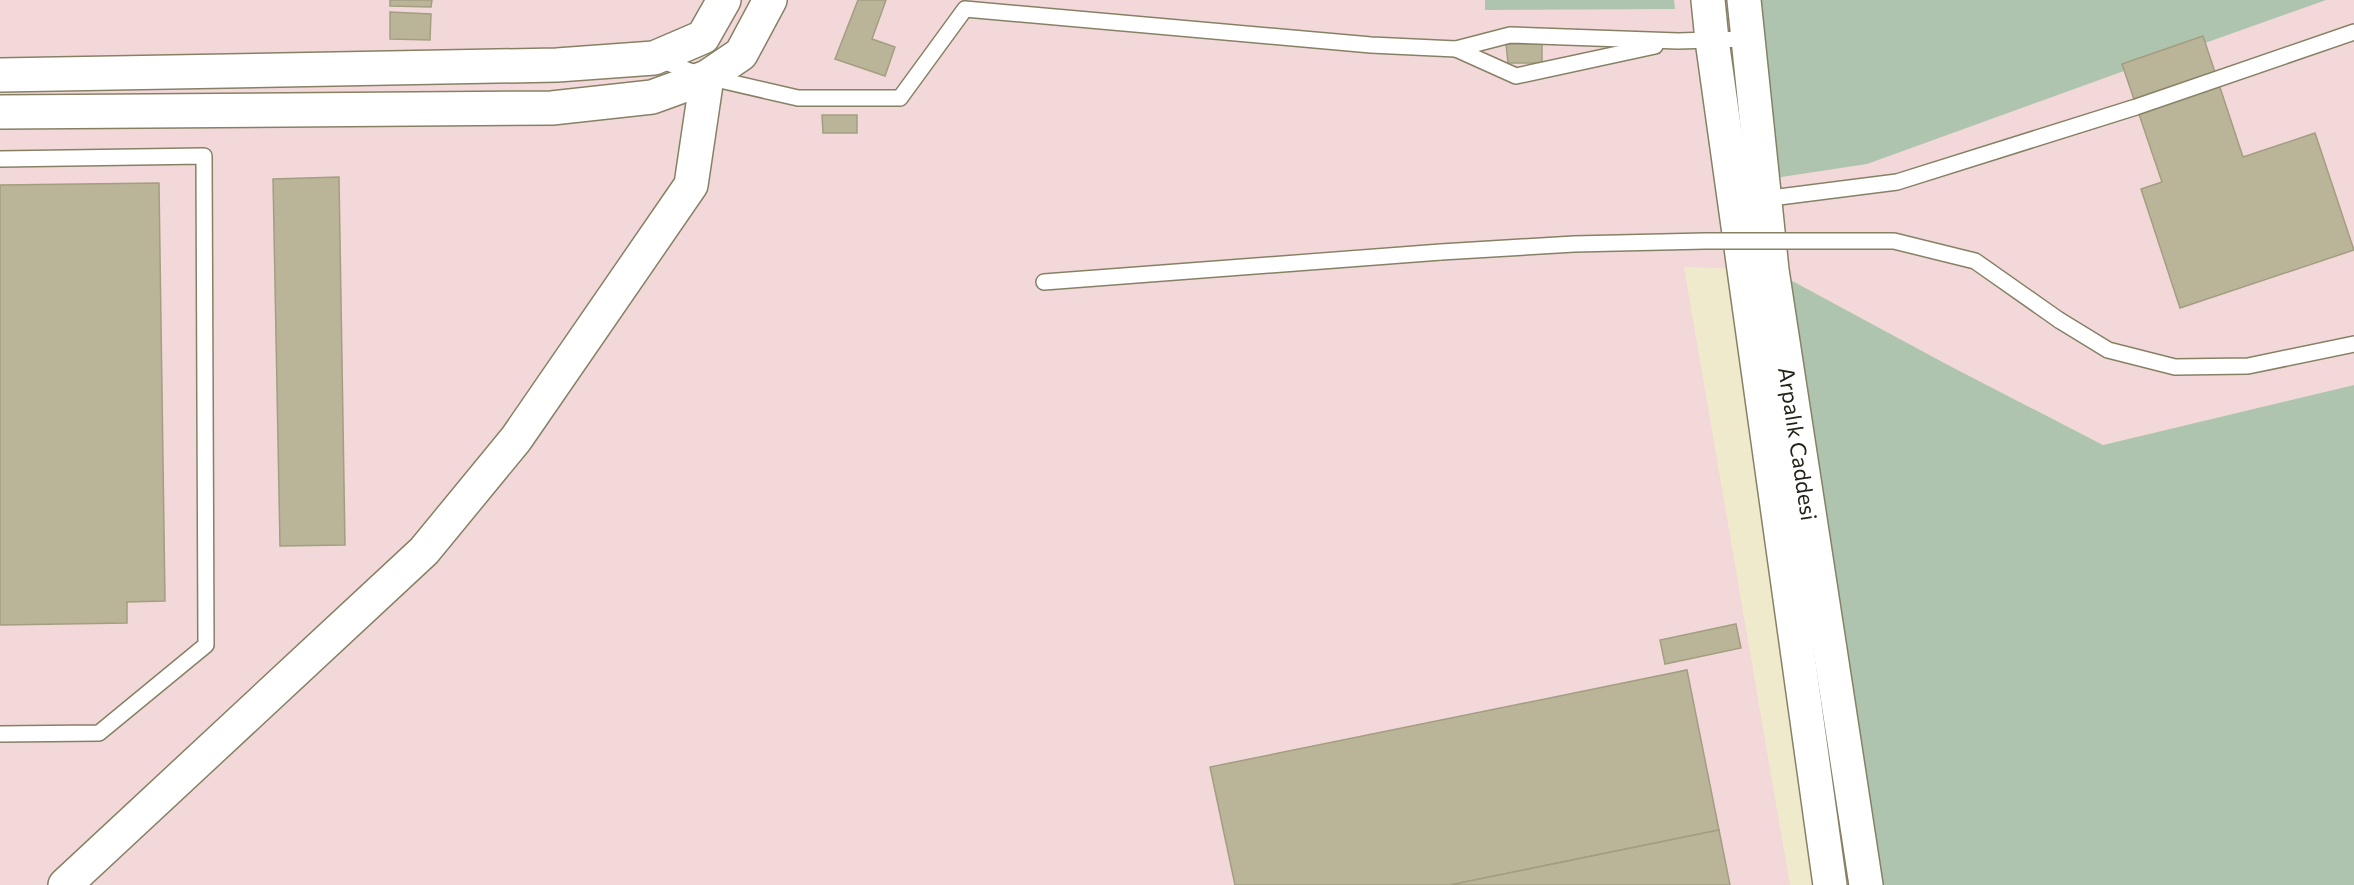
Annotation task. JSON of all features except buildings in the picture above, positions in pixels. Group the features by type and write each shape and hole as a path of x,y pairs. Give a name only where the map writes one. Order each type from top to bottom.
{"main road":[{"path":"0,75 557,65 654,57 703,37 724,0"},
{"path":"0,112 552,108 652,97 707,77 741,54 770,0"},
{"path":"1708,0 1830,885"},
{"name":"Arpalık Caddesi","path":"1744,0 1763,199 1866,885"},
{"path":"64,885 424,550 516,439 692,185 707,77"}],"lane":[{"path":"654,57 707,77 798,98 900,98 965,9 1371,45 1456,49 1510,35 1678,41 1747,39"},
{"path":"1763,199 1897,182 2136,107 2354,32"},
{"path":"1456,49 1516,76 1678,41"},
{"path":"0,159 204,156 206,645 99,733 0,734"},
{"path":"1044,282 1574,244 1894,241 1974,261 2059,320 2108,350 2175,367 2248,366 2354,344"}],"shaded area":[{"path":"0,0 2354,0 2354,385 2103,445 1772,270 1684,267 1790,885 0,885"}],"green space":[{"path":"1485,0 1674,0 1675,9 1485,10"},
{"path":"1744,0 2326,0 2205,43 2122,64 2124,71 1867,164 1761,180"},
{"path":"1772,270 2103,445 2354,385 2354,885 1866,885"}]}
